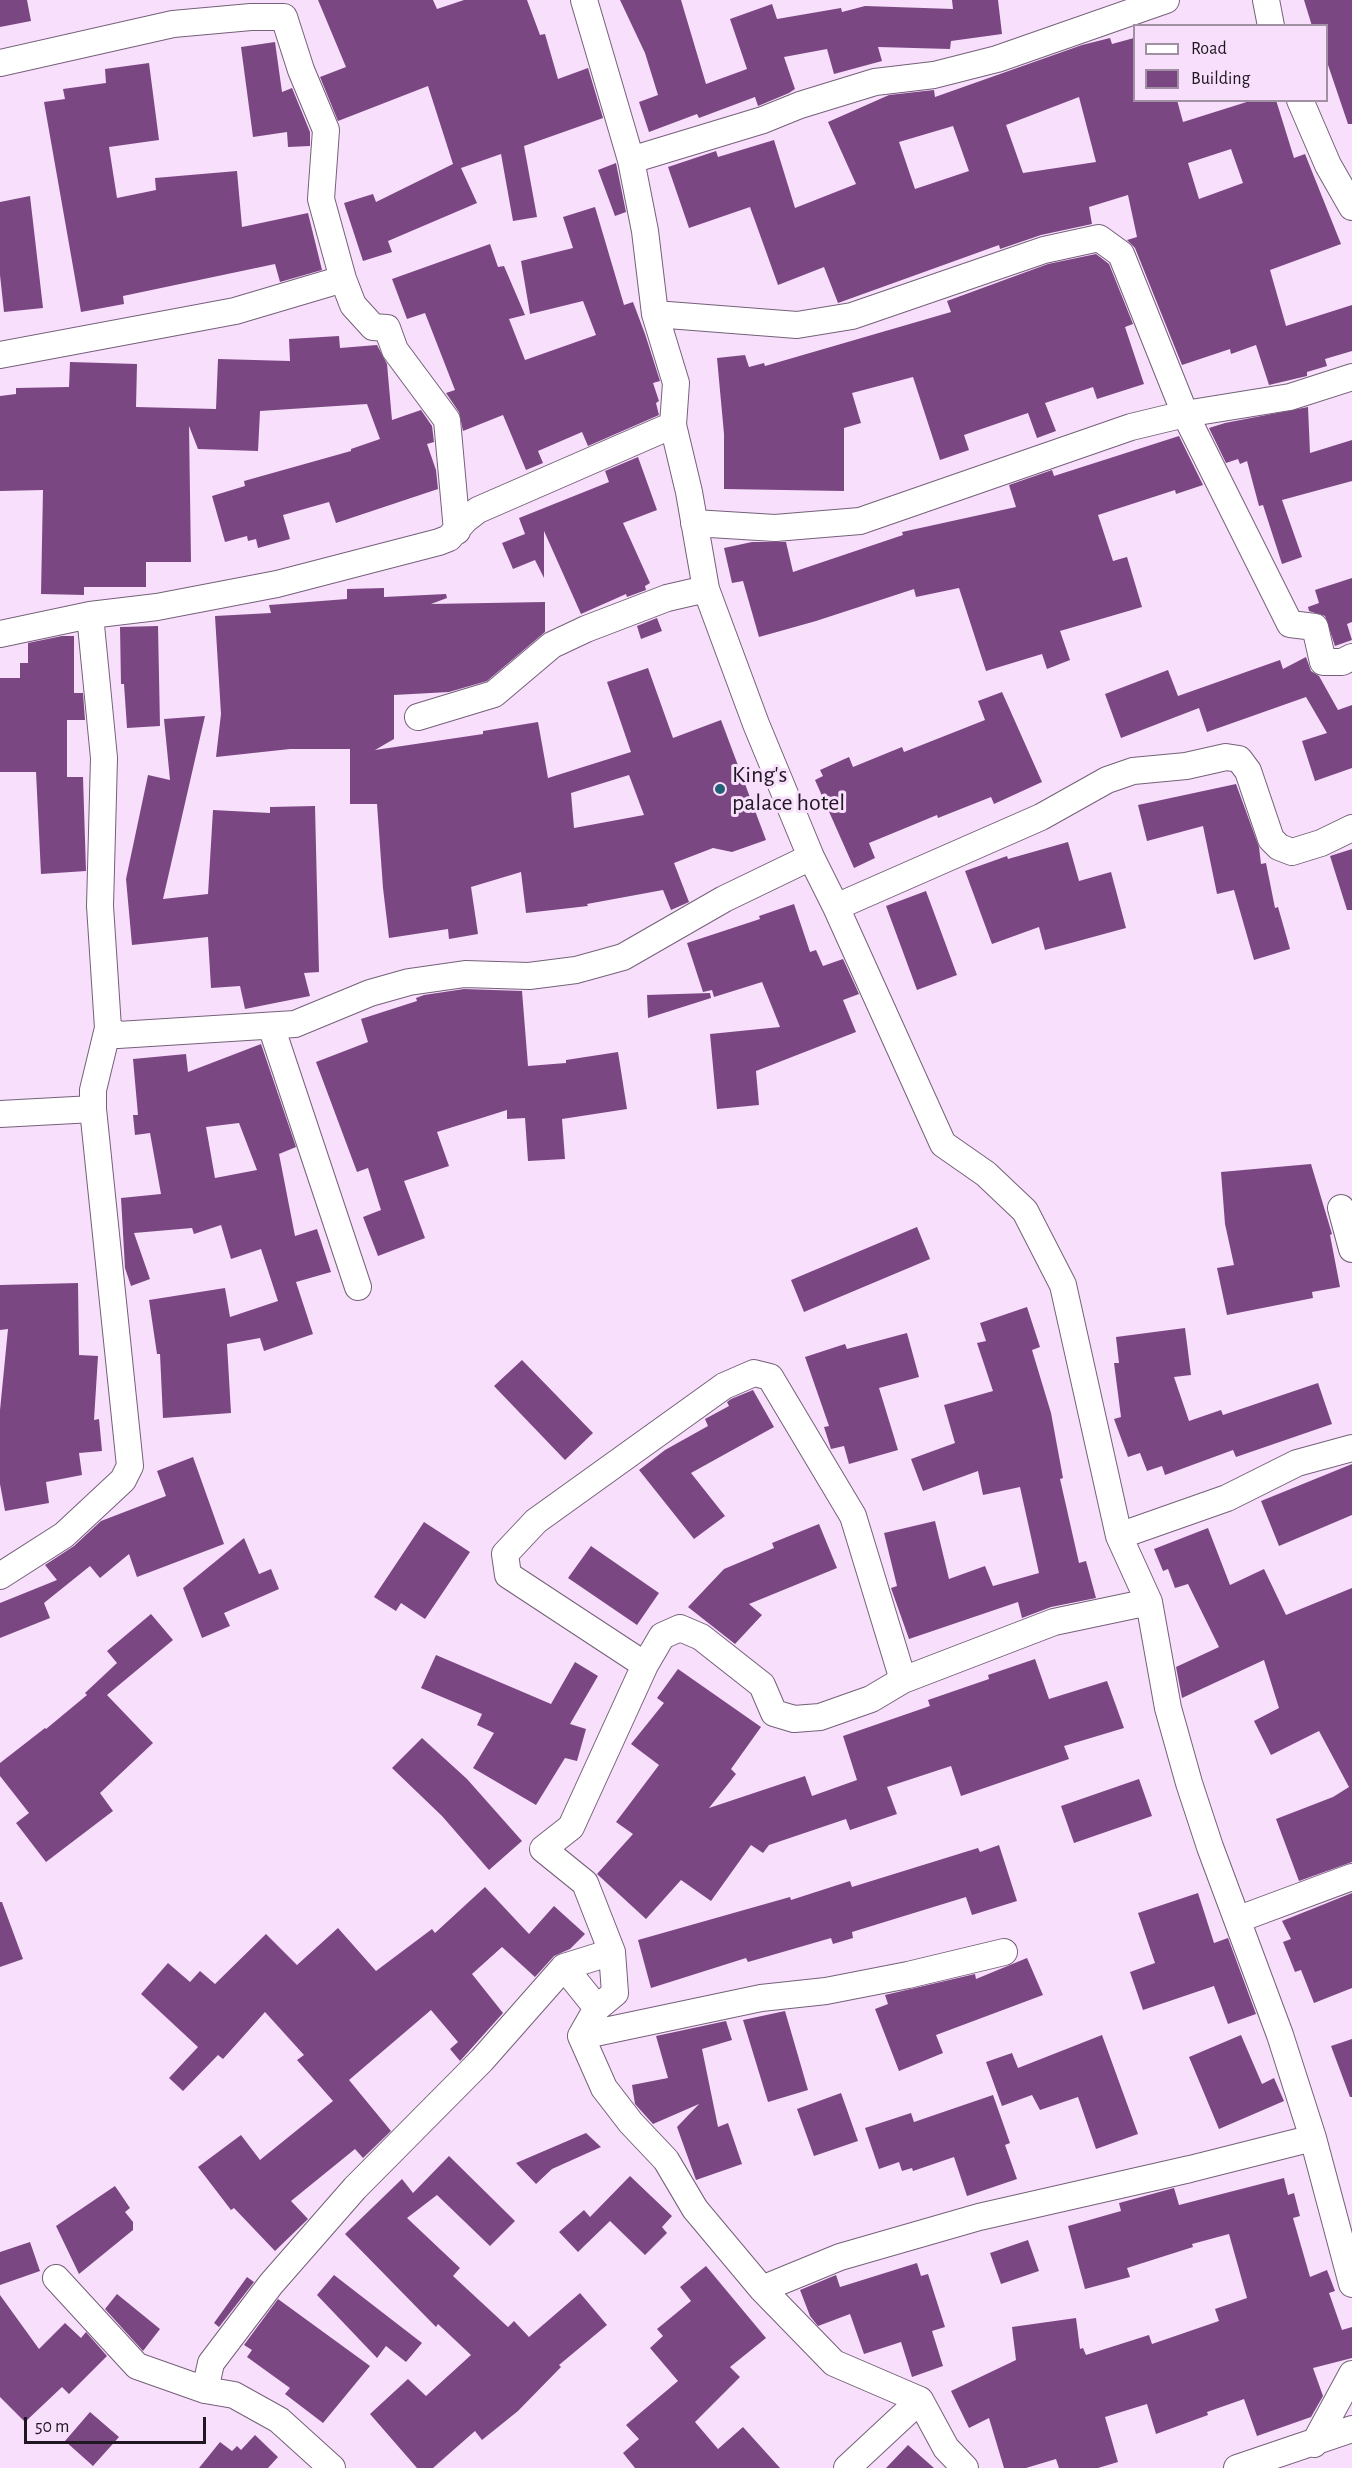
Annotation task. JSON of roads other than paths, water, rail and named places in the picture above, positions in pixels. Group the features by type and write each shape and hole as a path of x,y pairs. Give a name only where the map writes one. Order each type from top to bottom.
{"street":[{"path":"584,0 631,160 645,231 655,314 676,383 673,425 706,589 756,724 811,857 836,907 943,1144 986,1174 1025,1211 1063,1285 1119,1536 1149,1602 1168,1708 1210,1846 1239,1919 1313,2138 1352,2284"},
{"path":"631,160 763,120 800,105 875,82 933,75 997,59 1166,0"},
{"path":"1266,0 1271,24"},
{"path":"0,63 173,24 251,17 284,17 301,70 326,130 321,199 343,279 353,304 374,327 387,328 394,350 447,420 457,531"},
{"path":"1301,102 1328,165 1352,207"},
{"path":"655,314 797,325 841,318 1044,250 1099,238 1121,254 1185,414 1290,624 1314,627 1323,662 1342,662 1352,657"},
{"path":"0,355 235,311 343,279"},
{"path":"694,523 775,528 860,521 1131,427 1185,414 1290,397 1352,377"},
{"path":"0,634 90,615 157,607 288,581 439,542 449,538 478,510 673,425"},
{"path":"418,717 494,694 552,645 586,629 667,598 706,589"},
{"path":"0,1576 64,1535 123,1480 130,1466 93,1109 93,1090 108,1028 100,906 104,758 90,615"},
{"path":"836,907 1041,818 1107,780 1133,771 1186,766 1226,757 1239,759 1248,771 1270,839 1279,847 1292,852 1321,843 1352,828"},
{"path":"108,1028 118,1035 295,1024 370,993 410,982 465,974 529,976 576,970 623,957 724,899 811,857"},
{"path":"271,1026 358,1287"},
{"path":"0,1114 93,1109"},
{"path":"1341,1208 1352,1249"},
{"path":"645,1665 508,1575 505,1554 536,1521 724,1386 754,1373 770,1377 853,1516 903,1680"},
{"path":"1119,1536 1227,1498 1297,1463 1352,1448"},
{"path":"580,2036 597,2008 615,1993 612,1952 585,1883 543,1849 571,1827 645,1665 662,1636 680,1628 701,1637 762,1685 774,1713 794,1719 820,1717 871,1699 903,1680 1054,1622 1149,1602"},
{"path":"1239,1919 1352,1876"},
{"path":"205,2390 211,2363 271,2284 355,2188 482,2060 564,1967 612,1952"},
{"path":"580,2036 761,1998 826,1991 908,1975 1004,1952"},
{"path":"564,1967 597,2008"},
{"path":"580,2036 604,2088 666,2160 695,2209 762,2289 834,2363 920,2400 946,2448 965,2468"},
{"path":"762,2289 840,2257 979,2217 1190,2169 1313,2138"},
{"path":"56,2278 137,2366 205,2390 234,2395 279,2420 333,2468"},
{"path":"1314,2444 1352,2374"},
{"path":"847,2468 920,2400"},
{"path":"1237,2468 1314,2444 1352,2429"}],"place":[{"name":"King's palace hotel","path":"720,789"}]}
